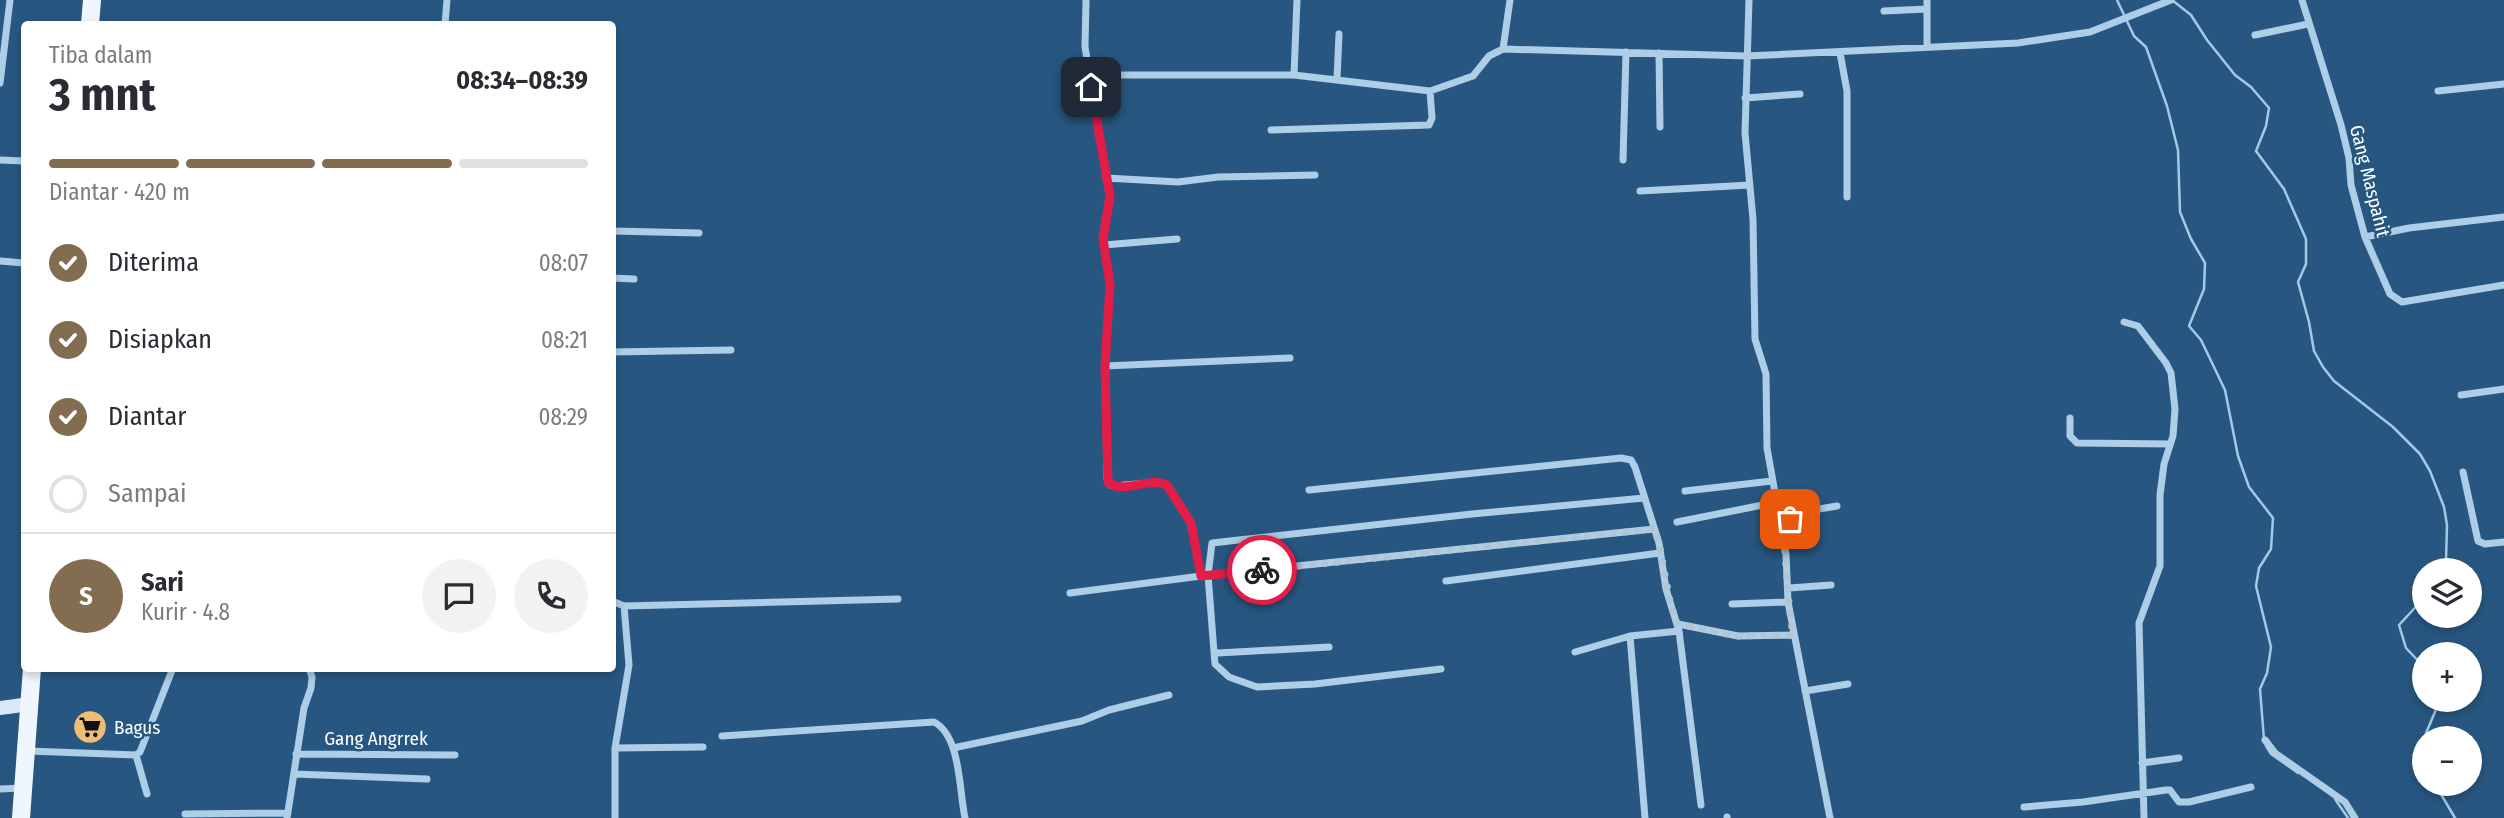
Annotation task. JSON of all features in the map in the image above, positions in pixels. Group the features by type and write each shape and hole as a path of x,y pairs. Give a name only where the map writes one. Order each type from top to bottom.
{"main road":[{"path":"90,21 92,0"},
{"path":"21,818 32,672"}],"street":[{"path":"0,83 4,20 10,0"},
{"path":"445,21 447,0"},
{"path":"1086,0 1085,47 1088,75 1110,196 1104,245 1110,284 1105,366 1108,482 1115,486 1158,482 1167,485 1191,523 1205,575 1216,663 1228,677 1258,687 1315,684 1441,669"},
{"path":"1294,75 1297,0"},
{"path":"1503,49 1510,0"},
{"path":"1749,0 1745,98 1754,260 1754,322 1757,348 1766,374 1767,448 1781,522 1793,635 1830,818"},
{"path":"1927,0 1927,46"},
{"path":"1088,75 1294,75 1430,91 1473,76 1489,56 1503,49 1747,56 2018,43 2090,32 2171,0"},
{"name":"Gang Maspahit","path":"2302,0 2341,125 2349,158 2351,185 2365,237 2390,294 2402,302 2504,285"},
{"path":"1884,11 1927,9"},
{"path":"2255,35 2308,24"},
{"path":"1337,79 1339,34"},
{"path":"1623,160 1626,52"},
{"path":"1659,53 1660,127"},
{"path":"1840,53 1847,91 1849,127 1847,197"},
{"path":"2438,92 2504,84"},
{"path":"1270,130 1429,125 1432,118 1430,91"},
{"path":"1745,98 1800,94"},
{"path":"0,160 21,161"},
{"path":"1106,178 1178,182 1218,177 1315,175"},
{"path":"1640,191 1750,185"},
{"path":"2365,237 2409,228 2504,217"},
{"path":"616,231 699,233"},
{"path":"1104,245 1177,239"},
{"path":"0,261 21,263"},
{"path":"616,278 634,279"},
{"path":"2124,322 2138,326 2171,373 2175,409 2160,495 2160,564 2138,623 2144,818"},
{"path":"616,352 731,351"},
{"path":"1105,366 1290,358"},
{"path":"2461,396 2504,389"},
{"path":"2070,418 2070,436 2077,443 2170,444"},
{"path":"1309,490 1626,458 1635,467 1654,529 1668,597 1679,628 1701,805"},
{"path":"2463,472 2479,543 2504,542"},
{"path":"1685,491 1772,481"},
{"path":"1205,575 1210,547 1216,541 1644,498"},
{"path":"1677,522 1778,502"},
{"path":"1781,522 1804,512 1836,506"},
{"path":"1070,593 1205,575 1654,529"},
{"path":"1446,581 1660,554"},
{"path":"1789,588 1831,585"},
{"path":"616,603 624,606 898,599"},
{"path":"1732,604 1788,602"},
{"path":"615,818 615,748 629,665 624,606"},
{"path":"1574,652 1630,636 1679,628 1738,636 1793,635"},
{"path":"1630,636 1644,818"},
{"path":"1214,652 1329,647"},
{"path":"26,751 136,755 140,752 171,672"},
{"path":"185,814 288,816 304,708 311,688 310,672"},
{"path":"1805,691 1849,684"},
{"path":"953,748 1082,721 1109,710 1169,695"},
{"path":"0,708 30,704"},
{"path":"722,736 934,722 943,727 953,748 965,818"},
{"path":"2264,740 2275,753 2346,802 2355,818"},
{"path":"615,748 703,747"},
{"name":"Gang Angrrek","path":"296,754 455,755"},
{"path":"136,755 147,794"},
{"path":"2142,762 2179,758"},
{"path":"294,774 427,779"},
{"path":"2024,807 2170,790 2179,802 2183,803 2251,787"},
{"path":"0,789 23,788"}],"waterway":[{"path":"2117,0 2134,36 2146,47 2167,106 2178,150 2180,212 2205,263 2204,289 2189,326 2201,340 2225,390 2238,456 2249,487 2273,518 2271,549 2259,568 2256,586 2271,647 2267,673 2260,689 2264,740"},
{"path":"2172,0 2191,15 2235,75 2251,87 2269,108 2266,126 2256,151 2284,189 2306,239 2306,264 2298,282 2314,351 2334,381 2393,427 2420,454 2444,507 2447,525 2446,558"},
{"path":"2412,611 2399,625 2406,648 2412,654"},
{"path":"2429,726 2435,712"},
{"path":"2266,746 2271,754 2298,773"},
{"path":"2442,796 2455,818"},
{"path":"2335,799 2348,818"}],"way so far":[{"path":"1262,570 1654,529 1659,543 1666,589 1678,624 1738,636 1793,635 1781,522 1790,519"}],"place":[{"name":"Bagus","path":"90,727"}],"route":[{"path":"1091,87 1110,196 1103,239 1110,284 1105,366 1108,482 1115,486 1158,482 1165,483 1171,489 1194,530 1201,576 1262,570"}]}
